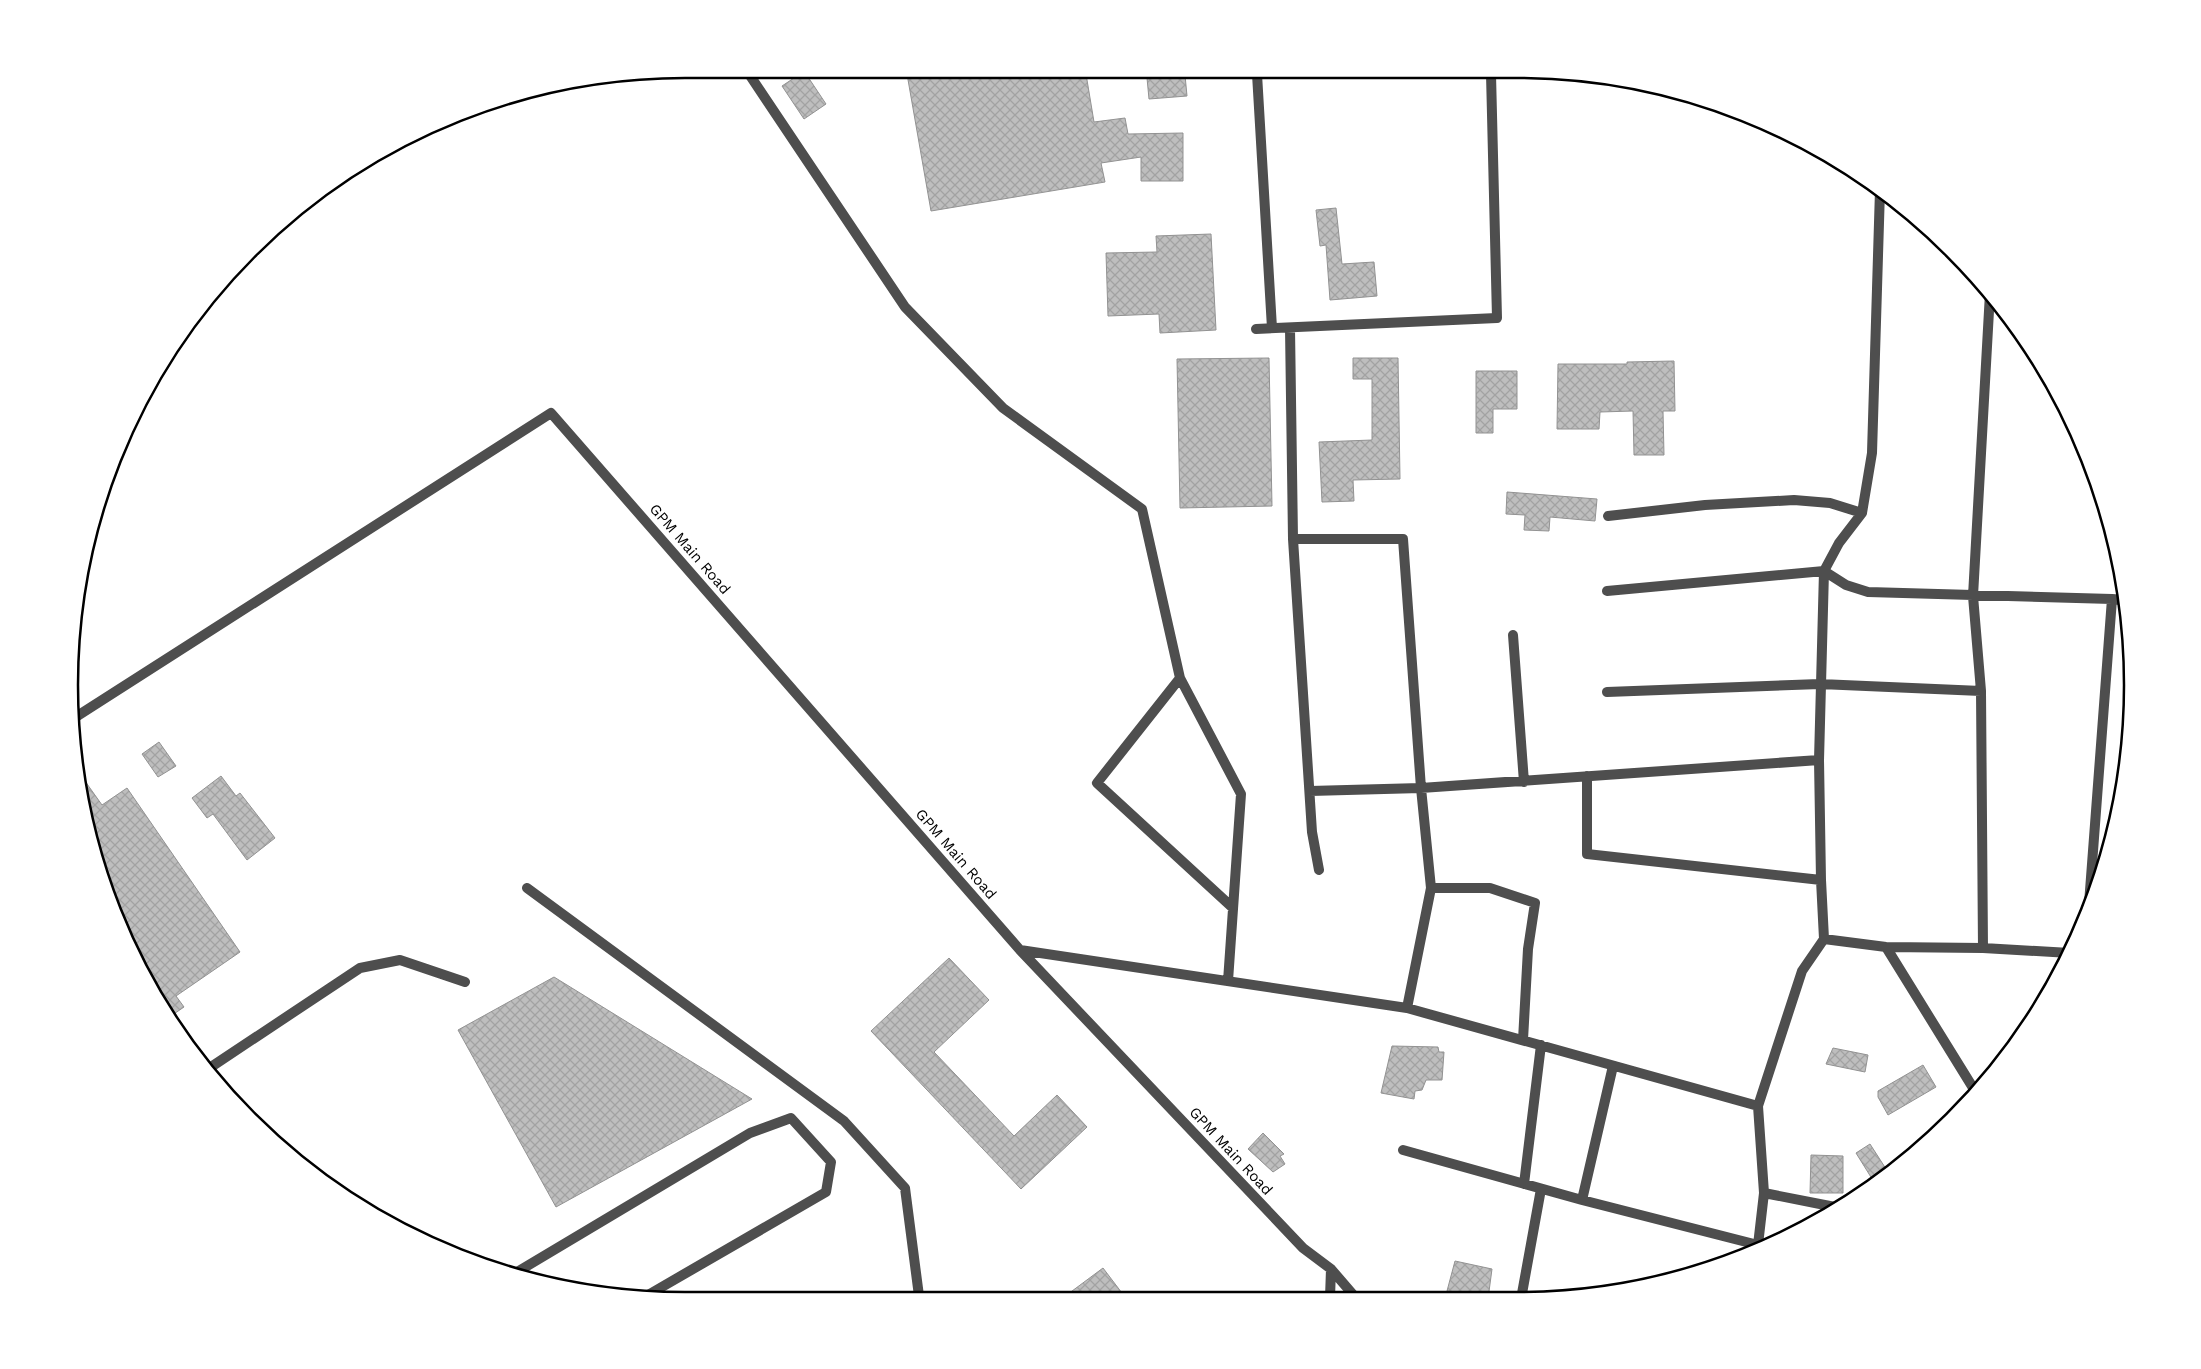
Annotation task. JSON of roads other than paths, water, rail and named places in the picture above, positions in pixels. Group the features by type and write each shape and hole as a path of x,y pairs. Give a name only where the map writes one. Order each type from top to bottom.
{"street":[{"path":"752,78 905,307 1003,408 1142,509 1180,678 1241,794 1228,981"},
{"path":"1257,78 1272,328"},
{"path":"1256,329 1497,318 1491,78"},
{"path":"1758,1241 1764,1193 1758,1106 1802,971 1824,939 1820,880 1819,760 1824,572 1840,542 1862,513 1872,453 1880,199"},
{"path":"1983,948 1981,691 1973,596 1989,304"},
{"path":"1290,328 1293,539 1312,832 1319,870"},
{"name":"GPM Main Road","path":"79,715 551,413 1020,950 1302,1248 1331,1269 1351,1292"},
{"path":"1608,516 1705,505 1794,500 1830,504 1862,513"},
{"path":"1293,539 1403,539 1421,788 1431,888 1407,1008"},
{"path":"1607,591 1824,572 1846,585 1868,592 2117,599"},
{"path":"2090,884 2112,599"},
{"path":"1513,635 1524,782"},
{"path":"1180,678 1097,783 1233,908"},
{"path":"1607,692 1820,684 1981,691"},
{"path":"1310,791 1421,788 1524,782 1819,760"},
{"path":"1587,776 1587,854 1820,880"},
{"path":"527,888 844,1120 905,1188 918,1292"},
{"path":"1431,888 1490,888 1535,903 1528,949 1523,1040"},
{"path":"1824,939 1886,947 1983,948 2061,952"},
{"path":"1886,947 1972,1086"},
{"path":"1020,950 1407,1008 1758,1106"},
{"path":"213,1067 360,968 400,960 465,982"},
{"path":"1524,1184 1541,1046"},
{"path":"1582,1200 1613,1066"},
{"path":"522,1269 750,1133 791,1118 831,1162 826,1192 656,1291"},
{"path":"1403,1150 1582,1200 1752,1244"},
{"path":"1522,1292 1541,1188"},
{"path":"1764,1193 1827,1205"},
{"path":"1330,1292 1331,1269"}]}
